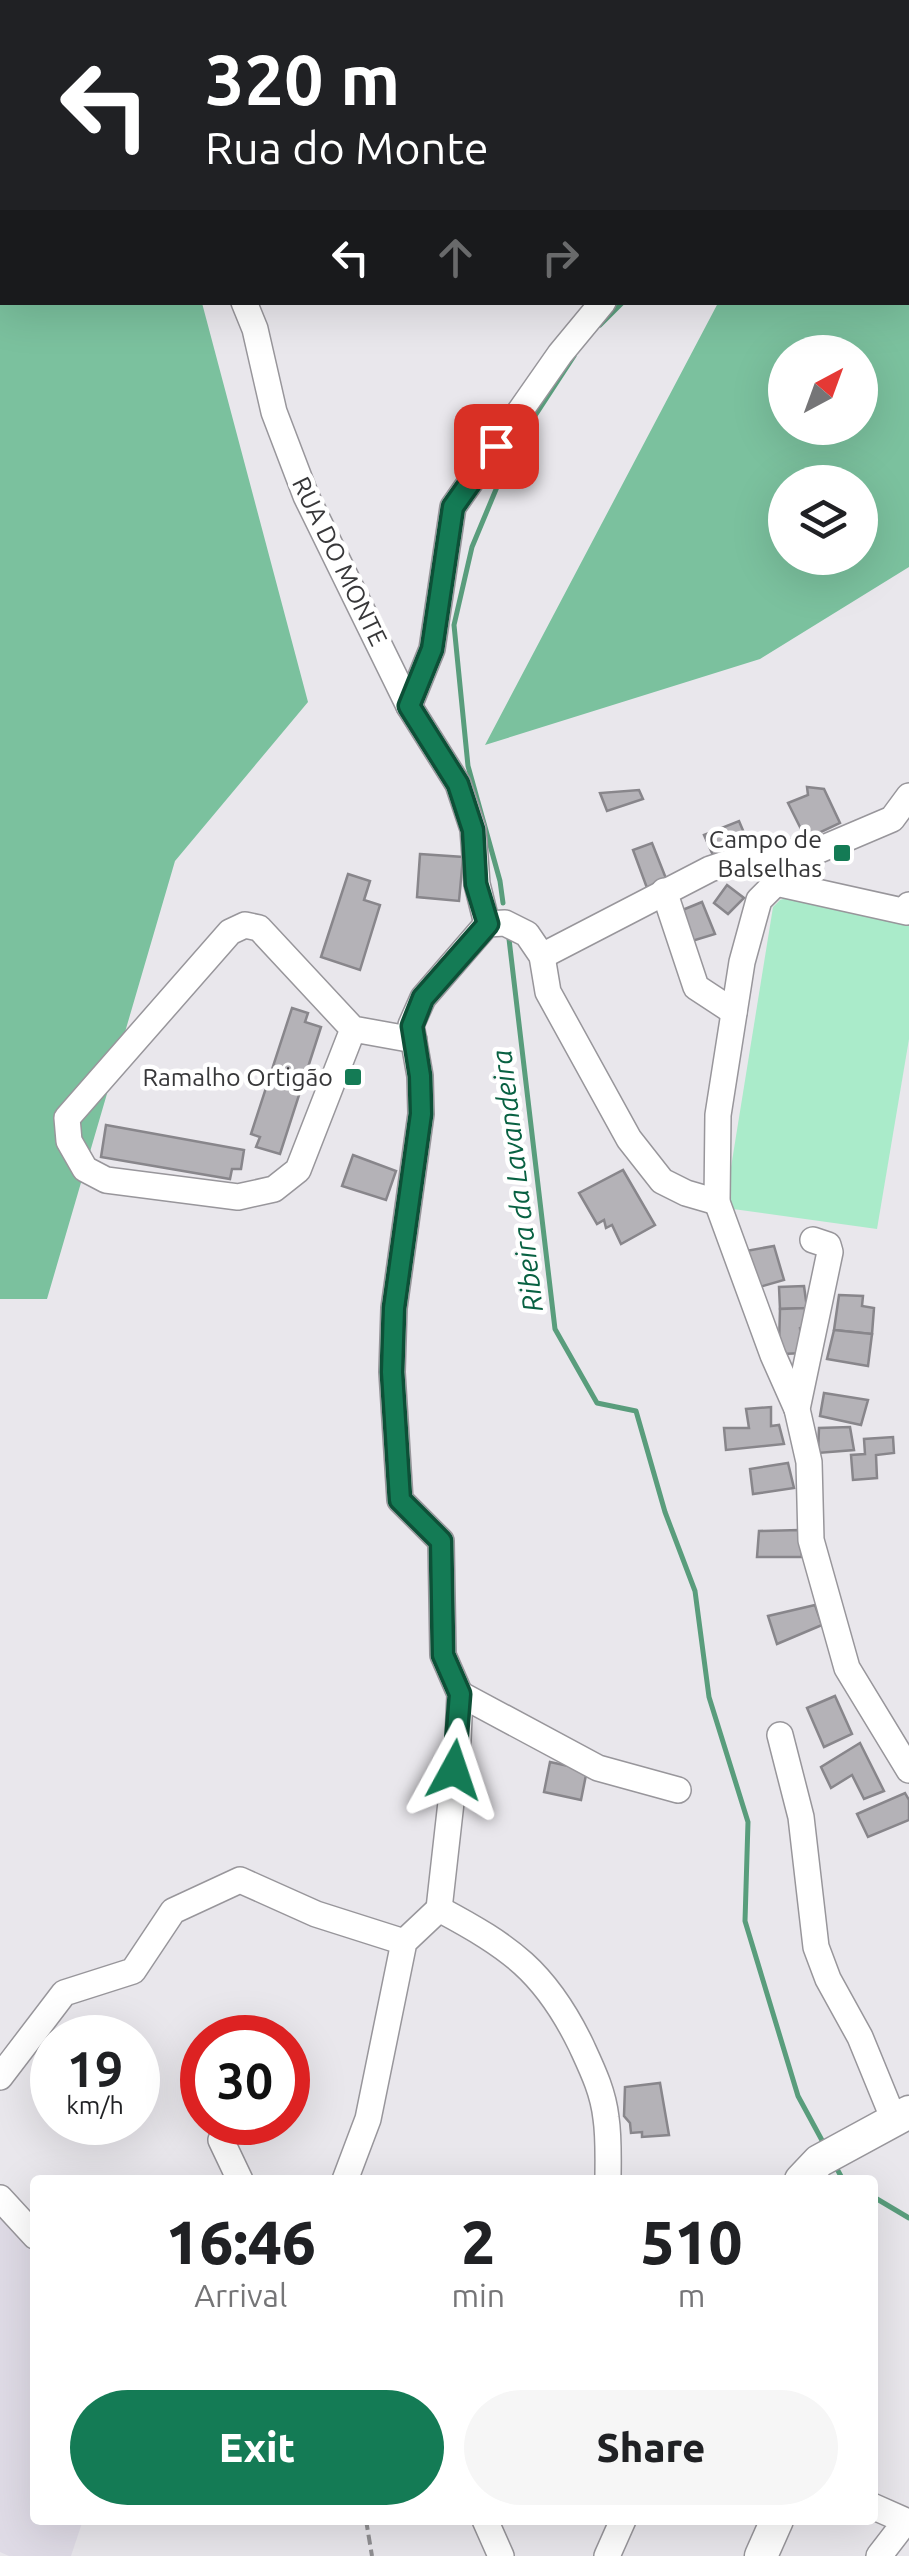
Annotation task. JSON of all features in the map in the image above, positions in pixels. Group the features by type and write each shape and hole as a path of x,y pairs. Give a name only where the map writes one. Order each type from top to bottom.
{"main road":[{"path":"820,2163 902,2116"},
{"path":"761,2556 775,2525"}],"street":[{"name":"RUA DO MONTE","path":"245,305 255,329 274,412 306,496 409,706 458,784 473,830 476,884 488,924"},
{"path":"409,706 432,649 453,507 560,354 600,305"},
{"path":"909,796 892,819 805,856 759,900 734,1012 718,1115 717,1202 797,1409 809,1462 811,1540 847,1668 909,1770"},
{"path":"542,956 710,869 773,848 805,856"},
{"path":"776,883 907,912 909,906"},
{"path":"664,891 696,987 734,1012"},
{"path":"347,2175 368,2119 404,1942 439,1909 458,1740 460,1694 443,1655 441,1541 400,1500 398,1479 392,1372 394,1308 421,1114 412,1026 423,998 488,924 506,923 527,934 542,956 548,992 629,1139 662,1180 686,1194 717,1202"},
{"path":"353,1029 298,1170 274,1189 238,1197 106,1180 85,1169 69,1141 67,1118 230,932 245,926 259,928 353,1029 414,1040"},
{"path":"797,1409 830,1252 828,1245 813,1240"},
{"path":"460,1694 598,1768 678,1790"},
{"path":"780,1735 801,1816 816,1947 828,1979 902,2116"},
{"path":"0,2077 64,1993 132,1971 173,1911 240,1880 316,1914 404,1942"},
{"path":"439,1909 492,1938 542,1978 564,2010 600,2085 608,2175"},
{"path":"224,2145 238,2175"},
{"path":"0,2198 30,2231"},
{"path":"878,2508 907,2520 878,2556"},
{"path":"486,2525 501,2556"},
{"path":"607,2556 621,2525"}],"path":[{"path":"367,2525 372,2556"}],"shaded area":[{"path":"0,2210 30,2247 30,2525 81,2525 71,2556 9,2556 0,2552"}],"green space":[{"path":"0,305 203,305 308,702 175,861 47,1299 0,1299"},
{"path":"717,305 909,305 909,567 760,659 485,745"},
{"path":"789,897 909,919 909,1039 877,1229 733,1209 727,1192 773,907"}],"building":[{"path":"807,787 824,789 840,823 806,839 788,803 808,795"},
{"path":"639,790 643,799 607,811 600,793"},
{"path":"739,821 750,847 716,862 704,835"},
{"path":"652,843 667,881 647,888 633,850"},
{"path":"420,854 463,857 459,901 417,897"},
{"path":"348,874 370,881 364,900 380,905 360,970 321,957"},
{"path":"727,885 744,898 728,914 714,903"},
{"path":"702,902 715,934 692,941 680,911"},
{"path":"292,1008 308,1013 305,1022 321,1027 280,1154 256,1147 260,1137 251,1134"},
{"path":"106,1125 244,1150 241,1169 232,1169 230,1179 101,1157"},
{"path":"353,1155 396,1171 386,1200 342,1186"},
{"path":"623,1170 655,1225 621,1244 612,1225 606,1228 604,1220 597,1224 579,1193"},
{"path":"774,1246 784,1280 756,1288 746,1251"},
{"path":"804,1286 807,1308 780,1309 779,1287"},
{"path":"839,1295 863,1296 862,1306 874,1308 872,1334 834,1330"},
{"path":"807,1308 806,1326 800,1328 803,1353 783,1354 779,1346 780,1309"},
{"path":"834,1330 872,1334 868,1366 827,1359"},
{"path":"824,1393 868,1400 861,1425 820,1416"},
{"path":"771,1407 771,1426 779,1425 784,1444 726,1450 724,1428 749,1428 746,1409"},
{"path":"850,1427 854,1450 818,1453 819,1428"},
{"path":"893,1437 894,1453 876,1455 877,1478 853,1480 851,1455 865,1454 864,1439"},
{"path":"788,1463 794,1488 753,1494 750,1469"},
{"path":"799,1530 802,1557 757,1557 759,1531"},
{"path":"815,1605 822,1625 777,1644 768,1616"},
{"path":"835,1696 852,1734 824,1747 807,1708"},
{"path":"860,1743 884,1791 864,1799 852,1775 831,1788 821,1767"},
{"path":"550,1762 587,1770 581,1800 544,1792"},
{"path":"905,1793 909,1820 868,1837 857,1814"},
{"path":"660,2083 669,2135 642,2137 642,2132 631,2133 624,2116 625,2087"}],"waterway":[{"name":"Ribeira da Lavandeira","path":"600,325 620,305"},
{"name":"Ribeira da Lavandeira","path":"503,903 468,766 454,625 472,547 512,451 574,356"},
{"name":"Ribeira da Lavandeira","path":"509,939 555,1329 597,1403 636,1411 665,1512 695,1591 709,1697 748,1822 745,1921 798,2096 824,2144"},
{"name":"Ribeira da Lavandeira","path":"836,2167 840,2175"},
{"name":"Ribeira da Lavandeira","path":"878,2200 909,2218"}],"place":[{"name":"Campo de Balselhas","path":"842,853"},
{"name":"Ramalho Ortigão","path":"353,1077"}],"route":[{"path":"454,1770 460,1694 443,1655 441,1541 400,1500 392,1372 394,1308 421,1114 412,1026 423,998 488,924 476,884 473,830 458,784 409,706 432,649 453,507 496,446"}]}
